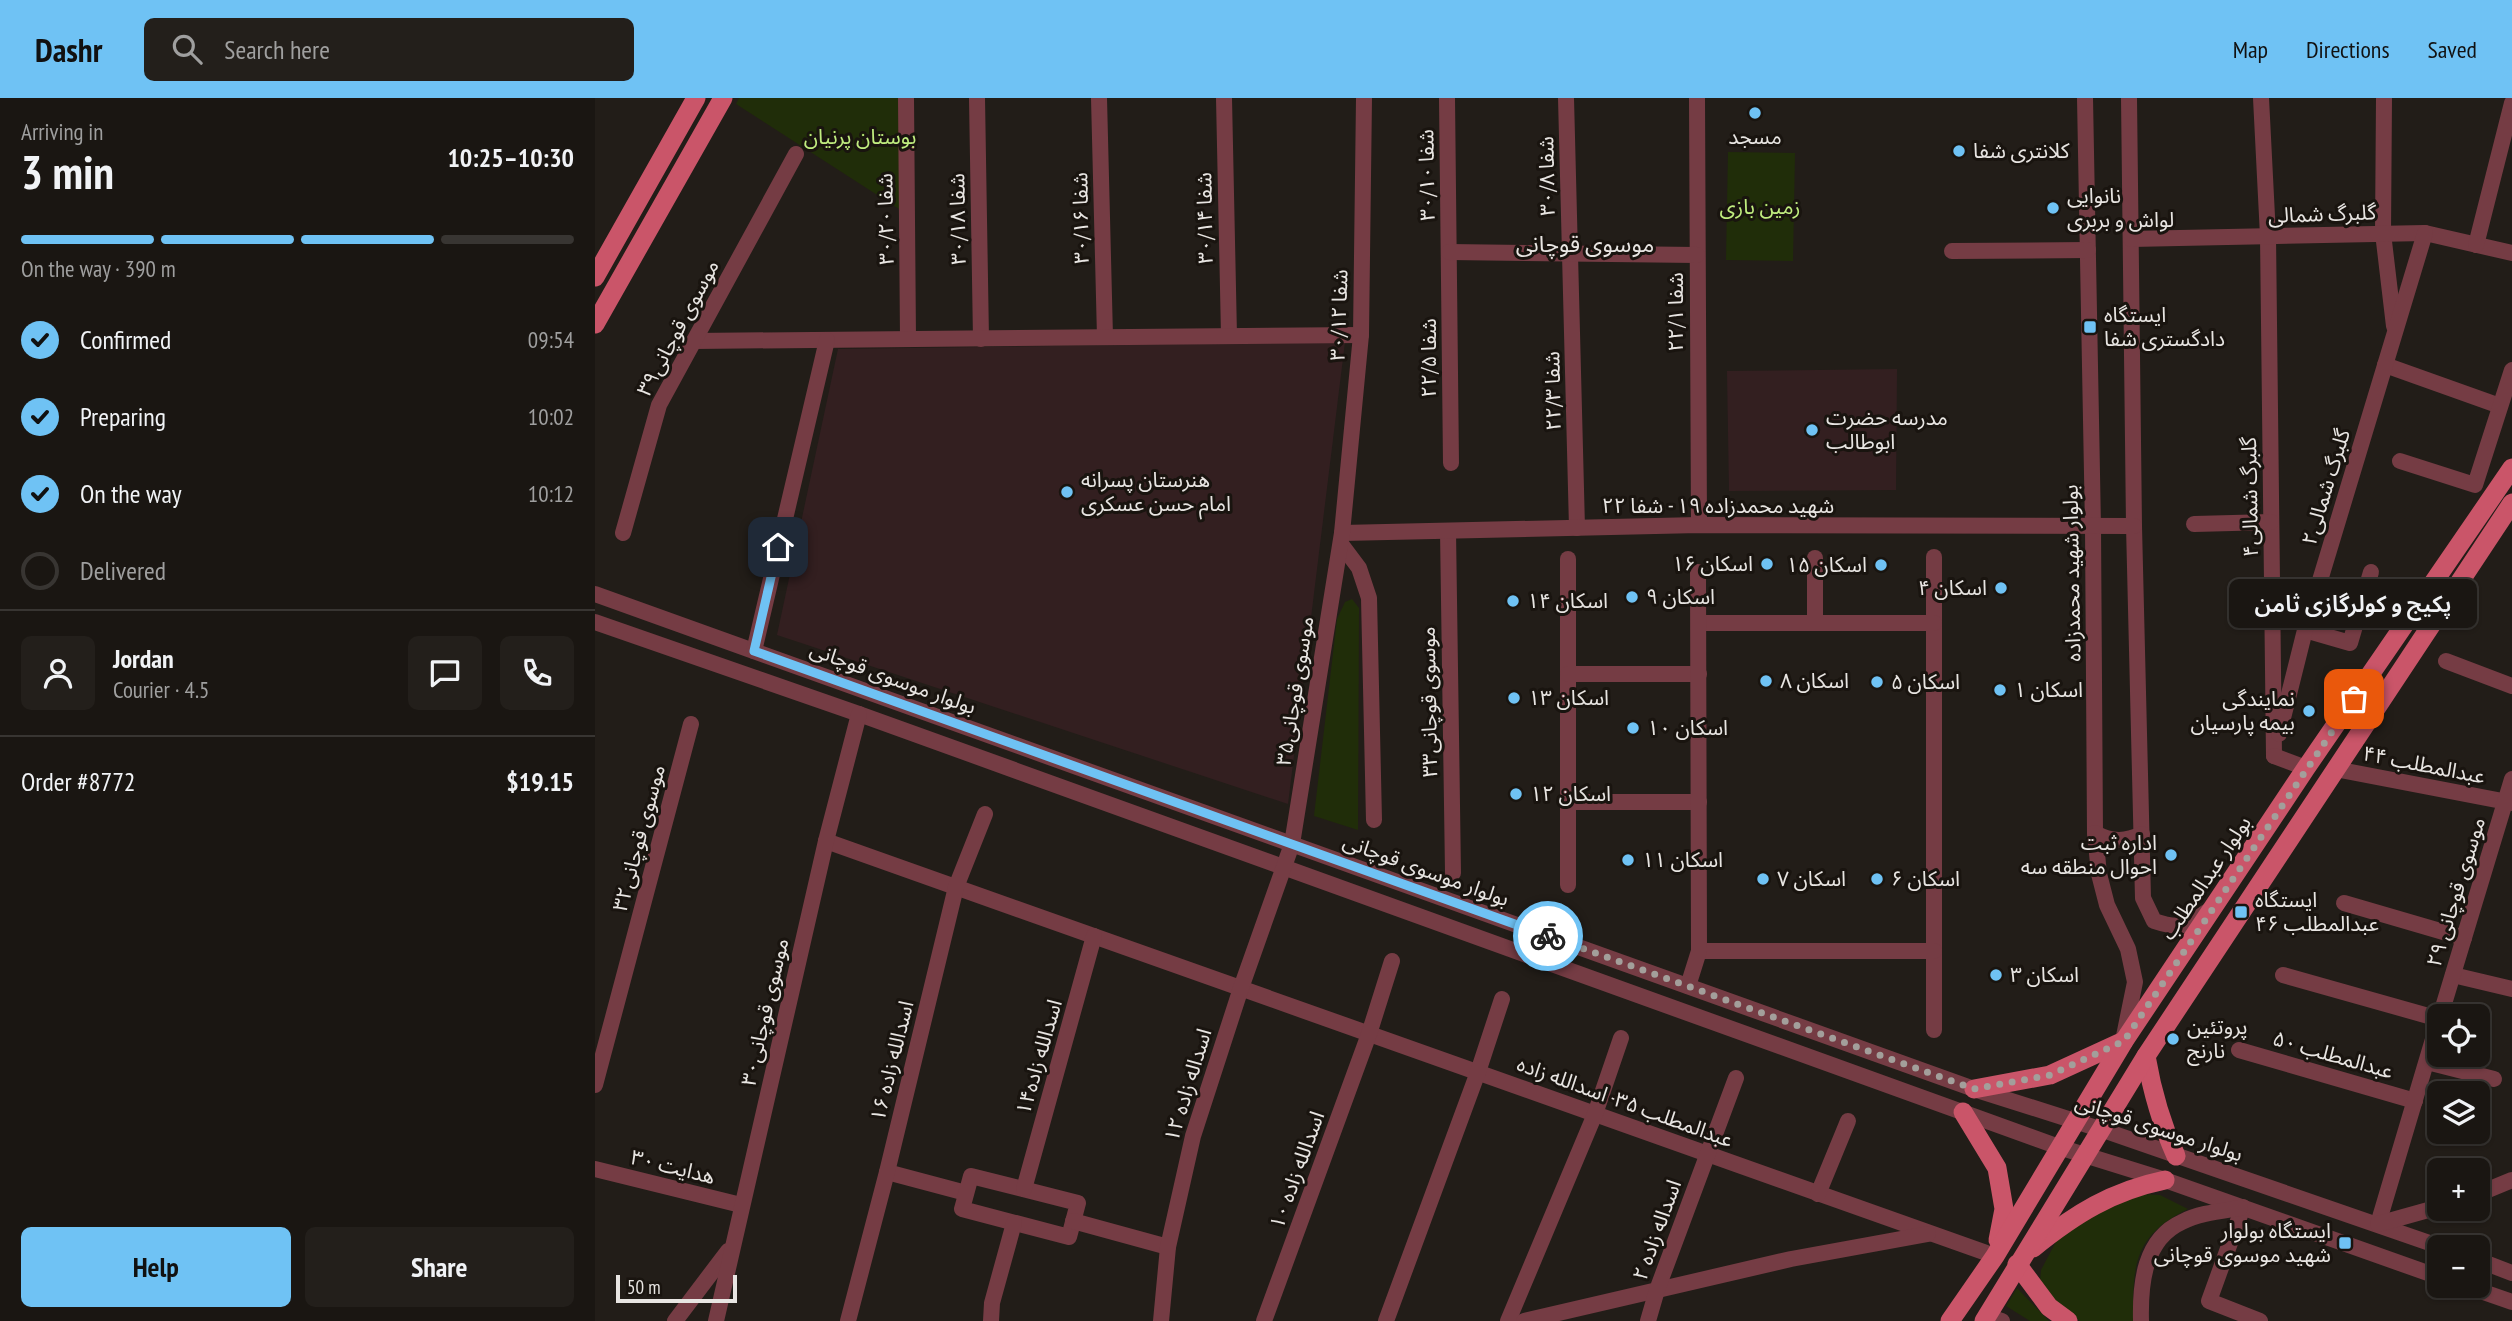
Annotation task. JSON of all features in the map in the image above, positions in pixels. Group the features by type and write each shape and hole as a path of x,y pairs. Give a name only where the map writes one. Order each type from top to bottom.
{"main road":[{"path":"595,277 696,98"},
{"path":"595,324 723,98"},
{"name":"بولوار عبدالمطلب","path":"1950,1321 1995,1256 2124,1041 2306,768 2512,468"},
{"path":"1991,1319 2019,1260 2145,1056 2512,503"},
{"path":"1974,1089 2050,1075 2124,1041"},
{"path":"2145,1056 2154,1101 2176,1156"},
{"path":"1963,1112 1997,1168 2004,1209 1995,1256"},
{"path":"2019,1260 2067,1221 2106,1198 2165,1180"},
{"path":"2019,1260 2049,1307 2068,1321"}],"street":[{"name":"شفا ۳۰/۲۰","path":"906,98 908,339"},
{"name":"شفا ۳۰/۱۸","path":"977,98 981,339"},
{"name":"شفا ۳۰/۱۶","path":"1100,98 1105,337"},
{"name":"شفا ۳۰/۱۴","path":"1224,98 1229,336"},
{"name":"شفا ۳۰/۱۲","path":"1341,539 1361,335 1364,98"},
{"name":"شفا ۳۰/۱۰","path":"1447,98 1449,252"},
{"name":"شفا ۳۰/۸","path":"1566,98 1570,253"},
{"name":"۲۲/۱ شفا","path":"1696,98 1699,525"},
{"name":"بولوار شهید محمدزاده","path":"2085,98 2093,527 2095,834 2104,895 2128,949 2135,982 2124,1041"},
{"path":"2129,98 2134,526 2143,898 2154,921 2174,928 2187,925 2213,908"},
{"name":"گلبرگ شمالی۴","path":"2261,98 2267,236 2274,756"},
{"path":"2384,98 2383,233 2395,334"},
{"path":"2476,245 2512,103"},
{"name":"موسوی قوچانی۳۹","path":"623,533 659,405 796,154"},
{"name":"گلبرگ شمالی","path":"2131,239 2425,233 2512,253"},
{"name":"گلبرگ شمالی۲","path":"2274,756 2305,630 2425,233"},
{"path":"1952,251 2088,250"},
{"path":"1449,252 1697,254"},
{"name":"شفا ۲۲/۵","path":"1449,252 1451,463"},
{"name":"شفا ۲۲/۳","path":"1570,253 1577,528"},
{"path":"694,341 1361,335"},
{"path":"754,651 827,340"},
{"path":"2385,365 2500,406"},
{"path":"2400,461 2475,485 2512,370"},
{"path":"2194,524 2271,522"},
{"name":"شهید محمدزاده ۱۹ - شفا ۲۲","path":"1341,539 1448,531 1699,525 2134,526"},
{"name":"موسوی قوچانی۳۳","path":"1448,531 1453,873"},
{"path":"1341,539 1359,568 1369,598 1374,820"},
{"name":"موسوی قوچانی۳۵","path":"1282,867 1291,844 1341,539"},
{"path":"1934,556 1934,1030"},
{"path":"1815,558 1815,623"},
{"path":"1568,559 1568,885"},
{"path":"1688,986 1699,951 1698,572"},
{"path":"2305,630 2350,643 2371,572"},
{"name":"بولوار موسوی قوچانی","path":"595,594 1974,1089 2100,1129 2427,1242"},
{"path":"595,622 859,714 2084,1156 2165,1180 2427,1273"},
{"path":"1699,623 1934,623"},
{"path":"2446,661 2512,686"},
{"path":"1568,674 1699,674"},
{"name":"موسوی قوچانی۳۰","path":"716,1321 826,841 859,714"},
{"name":"موسوی قوچانی۳۲","path":"595,1085 691,724"},
{"path":"2274,756 2306,768"},
{"name":"عبدالمطلب ۴۴","path":"2335,769 2509,802"},
{"name":"موسوی قوچانی ۲۹","path":"2444,1004 2509,802 2512,779"},
{"path":"1568,802 1699,802"},
{"name":"اسدالله زاده ۱۶","path":"848,1321 956,887 985,814"},
{"path":"2095,834 2113,841 2123,841 2142,834"},
{"name":"عبدالمطلب ۳۵- اسدالله زاده","path":"826,841 1995,1256"},
{"name":"اسداله زاده ۱۲","path":"1161,1321 1168,1247 1193,1136 1282,867"},
{"path":"2344,903 2464,938"},
{"name":"اسدالله زاده۱۴","path":"1024,1189 1094,936"},
{"path":"1699,951 1934,951"},
{"name":"اسدالله زاده ۱۰","path":"1264,1321 1369,1034 1392,961"},
{"path":"2284,975 2427,1014"},
{"path":"2453,975 2512,989"},
{"path":"1386,1321 1478,1072 1502,999"},
{"path":"1509,1321 1595,1114 1621,1038"},
{"path":"1840,1068 1850,1044"},
{"name":"عبدالمطلب ۵۰","path":"2239,1050 2415,1101"},
{"name":"موسوی قوچانی ۲۹","path":"2378,1224 2427,1062"},
{"path":"2447,1067 2494,1079"},
{"name":"اسداله زاده ۲","path":"1648,1321 1736,1078"},
{"path":"1818,1194 1848,1121"},
{"name":"هدایت ۳۰","path":"595,1169 741,1205"},
{"path":"887,1172 966,1193"},
{"path":"971,1176 1024,1189 1078,1203 1069,1237 962,1209 971,1176"},
{"path":"2490,1189 2512,1180"},
{"path":"2243,1207 2209,1301 2260,1321"},
{"path":"2141,1321 2140,1295 2147,1260 2160,1238 2181,1222 2243,1207"},
{"path":"2378,1224 2427,1210"},
{"path":"1073,1221 1168,1247"},
{"path":"991,1321 992,1303 1014,1223"},
{"path":"1524,1321 1791,1259 1931,1234"},
{"path":"675,1321 732,1246"},
{"path":"2490,1265 2512,1273"},
{"path":"2490,1294 2512,1302"}],"shaded area":[{"name":"هنرستان پسرانه امام حسن عسکری","path":"1345,342 1288,804 777,635 838,349"},
{"name":"مدرسه حضرت ابوطالب","path":"1897,369 1896,490 1729,491 1727,371"}],"green space":[{"name":"بوستان پرنیان","path":"739,98 900,98 899,209 736,104"},
{"name":"زمین بازی","path":"1728,152 1795,153 1793,261 1726,260"},
{"path":"1352,599 1359,608 1358,830 1314,816 1337,619 1345,602"},
{"path":"2142,1194 2160,1195 2188,1209 2156,1230 2140,1254 2134,1284 2133,1321 2080,1321 2051,1299 2040,1281 2041,1270 2059,1236 2072,1224"},
{"path":"2017,1288 2049,1321 2030,1321 2006,1306"}],"way so far":[{"path":"1548,936 1974,1089 2050,1075 2124,1041 2354,699"}],"place":[{"name":"مسجد","path":"1755,113"},
{"name":"کلانتری شفا","path":"1959,151"},
{"name":"نانوایی لواش و بربری","path":"2053,208"},
{"name":"ایستگاه دادگستری شفا","path":"2090,327"},
{"name":"مدرسه حضرت ابوطالب","path":"1812,430"},
{"name":"هنرستان پسرانه امام حسن عسکری","path":"1067,492"},
{"name":"اسکان ۱۶","path":"1767,564"},
{"name":"اسکان ۱۵","path":"1881,565"},
{"name":"اسکان ۴","path":"2001,588"},
{"name":"اسکان ۹","path":"1632,597"},
{"name":"اسکان ۱۴","path":"1513,601"},
{"name":"اسکان ۸","path":"1766,681"},
{"name":"اسکان ۵","path":"1877,682"},
{"name":"اسکان ۱","path":"2000,690"},
{"name":"اسکان ۱۳","path":"1514,698"},
{"name":"پکیج و کولرگازی ثامن","path":"2354,699"},
{"name":"نمایندگی بیمه پارسیان","path":"2309,711"},
{"name":"اسکان ۱۰","path":"1633,728"},
{"name":"اسکان ۱۲","path":"1516,794"},
{"name":"اداره ثبت احوال منطقه سه","path":"2171,855"},
{"name":"اسکان ۱۱","path":"1628,860"},
{"name":"اسکان ۷","path":"1763,879"},
{"name":"اسکان ۶","path":"1877,879"},
{"name":"ایستگاه عبدالمطلب ۴۶","path":"2241,912"},
{"name":"اسکان ۳","path":"1996,975"},
{"name":"پروتئین نارنج","path":"2173,1039"},
{"name":"ایستگاه بولوار شهید موسوی قوچانی","path":"2345,1243"}],"district":[{"name":"موسوی قوچانی","path":"1585,244"}],"route":[{"path":"778,547 754,651 1548,936"}]}
